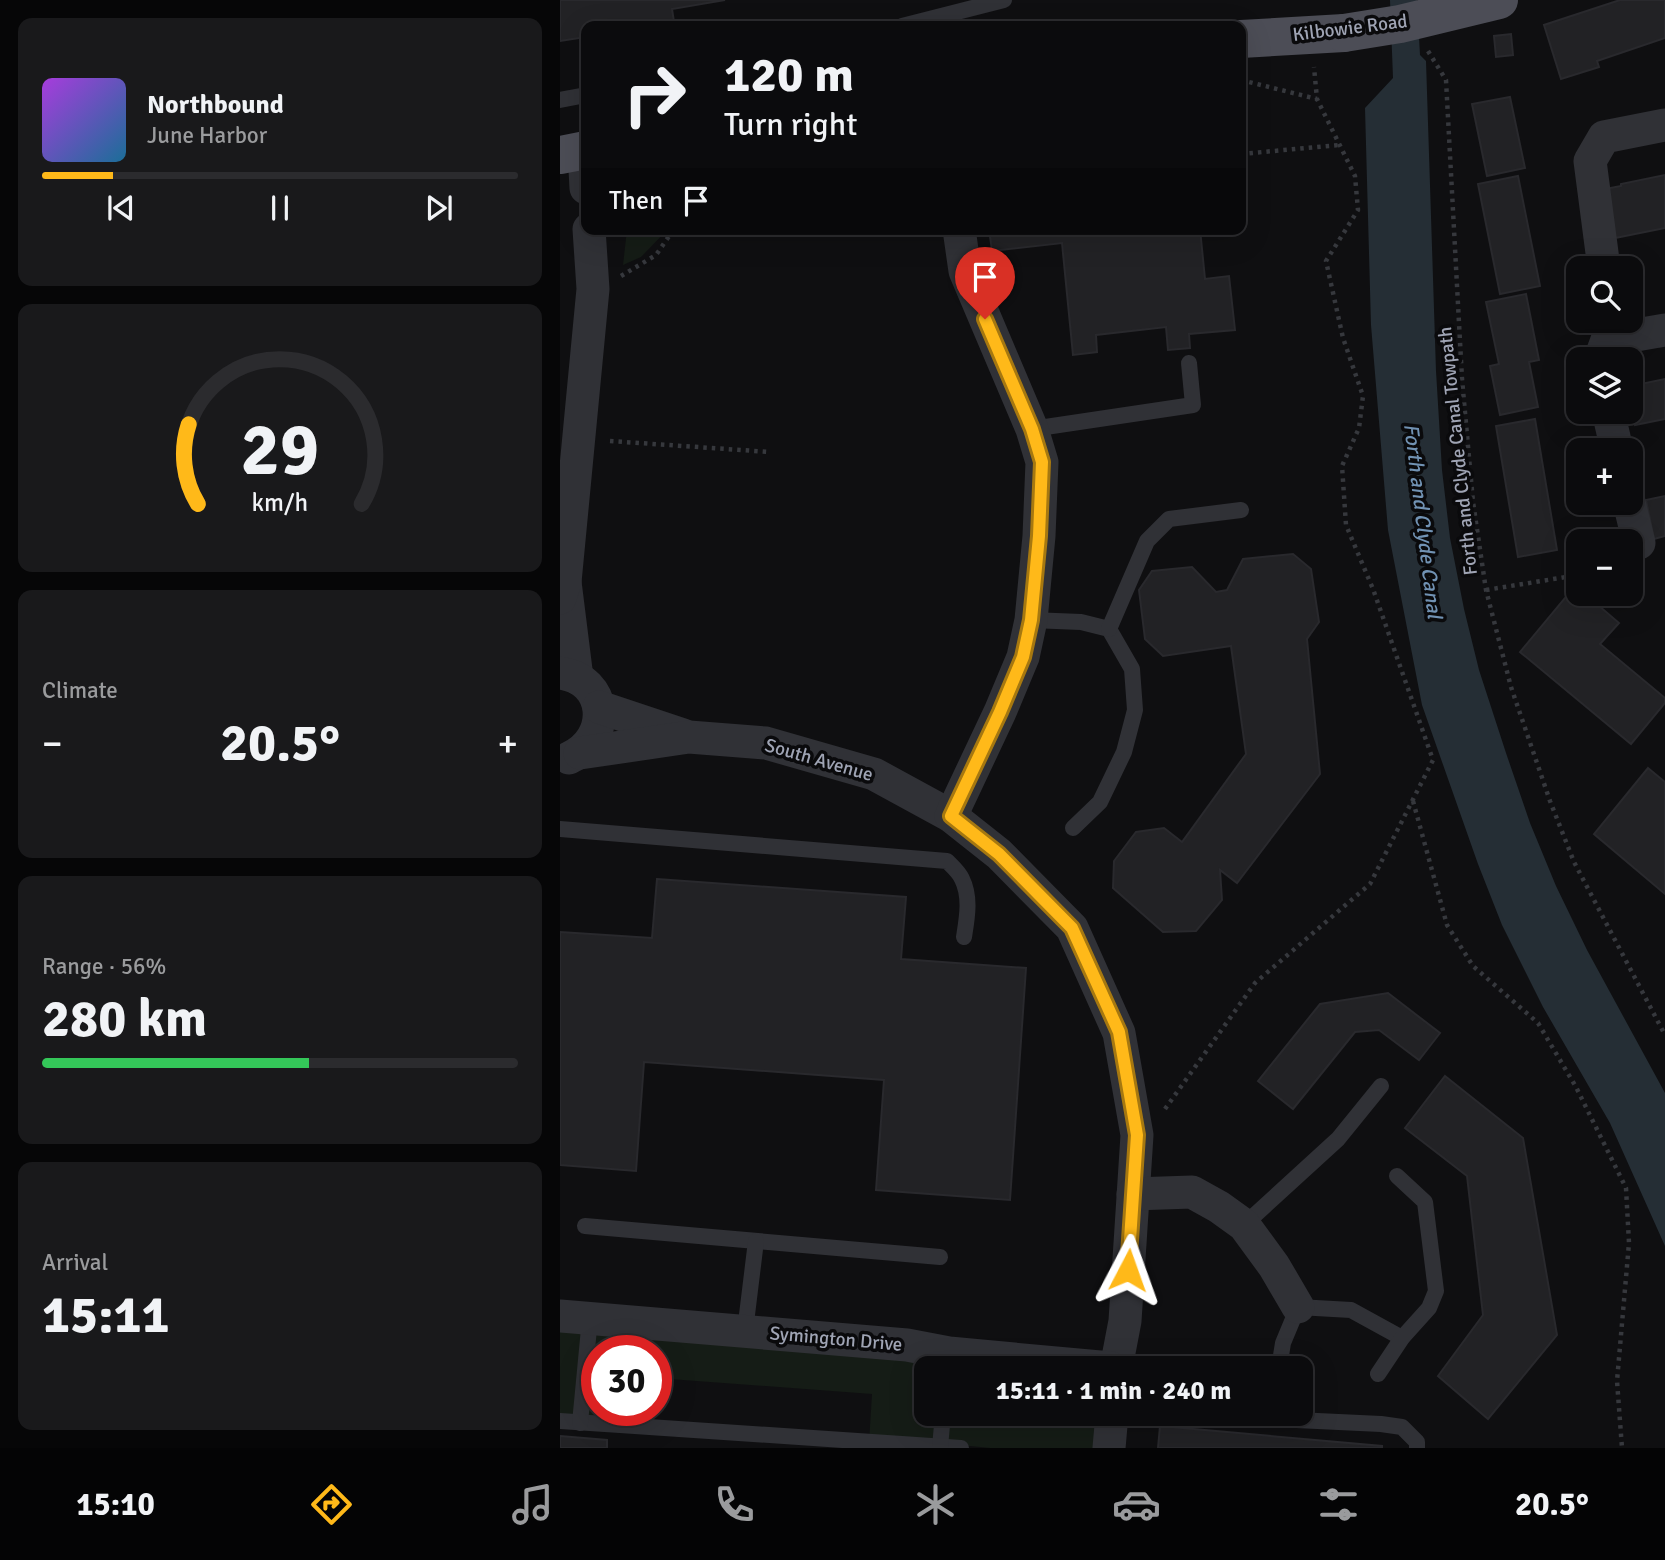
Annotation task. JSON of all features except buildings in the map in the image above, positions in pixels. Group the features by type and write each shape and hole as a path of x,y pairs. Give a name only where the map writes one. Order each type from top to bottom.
{"main road":[{"name":"Kilbowie Road","path":"1246,40 1344,33 1400,24 1499,0"}],"street":[{"path":"1602,256 1590,161 1604,137 1665,125"},
{"path":"570,756 590,744 597,733 599,720 599,708 594,695 587,686 569,675 562,590 593,289 589,235"},
{"path":"951,816 1023,657 1031,620 1039,536 1042,462 1032,429 965,271 960,235"},
{"path":"1602,340 1665,330"},
{"name":"South Avenue","path":"599,708 689,737 766,743 874,774 951,816 999,854 1072,928 1119,1032 1137,1135 1125,1321 1118,1356"},
{"name":"South Avenue","path":"570,756 689,737"},
{"path":"1133,1194 1192,1192 1244,1224 1274,1266 1298,1307"},
{"name":"Symington Drive","path":"575,1317 907,1345 935,1356"},
{"path":"1109,1448 1111,1426"}],"lane":[{"path":"922,21 1004,0"},
{"path":"560,100 581,96"},
{"path":"1032,429 1193,405 1189,363"},
{"path":"1109,629 1147,541 1169,519 1241,510"},
{"path":"1031,620 1081,622 1109,629 1132,670 1135,710 1124,752 1100,802 1073,828"},
{"path":"560,829 947,861 962,876 966,888 968,910 964,937"},
{"path":"1244,1224 1338,1139 1381,1086"},
{"path":"1378,1374 1402,1338 1429,1308 1436,1291 1425,1202 1397,1176"},
{"path":"585,1226 940,1257"},
{"path":"745,1331 756,1241"},
{"path":"1281,1356 1283,1343 1298,1307 1351,1310 1402,1338"},
{"path":"575,1317 580,1423"},
{"path":"560,1421 961,1448"},
{"path":"1313,1421 1402,1427 1417,1443 1417,1448"},
{"path":"940,1447 942,1426"}],"path":[{"name":"Forth and Clyde Canal Towpath","path":"1446,80 1462,379 1473,502 1486,590 1511,687 1574,862 1665,1035"},
{"path":"1136,1149 1255,983 1370,884 1433,760 1373,589 1346,525 1342,466 1359,428 1363,396 1343,338 1326,261 1357,210 1355,176 1317,99 1246,81"},
{"path":"1246,154 1339,145"},
{"path":"593,289 629,272 656,255 670,235"},
{"path":"578,439 769,452"},
{"path":"1486,590 1566,577"},
{"path":"1412,800 1447,925 1474,966 1538,1023 1576,1087 1626,1188 1629,1244 1617,1381 1622,1448"}],"shaded area":[{"path":"626,235 662,235 641,257 623,265"},
{"path":"560,1316 984,1356 914,1356 914,1426 1111,1426 1109,1448 990,1448 940,1443 869,1443 872,1394 672,1379 672,1335 581,1335 581,1422 560,1421"}],"water":[{"name":"Forth and Clyde Canal","path":"1390,0 1417,0 1420,55 1426,61 1436,371 1442,470 1450,538 1464,609 1479,670 1506,753 1530,823 1556,886 1587,950 1665,1093 1665,1246 1610,1123 1543,1007 1502,925 1422,705 1388,530 1371,325 1365,108 1393,78"}],"route":[{"path":"985,319 1032,429 1042,462 1039,536 1031,620 1023,657 951,816 999,854 1072,928 1119,1032 1137,1135 1128,1270"}]}
